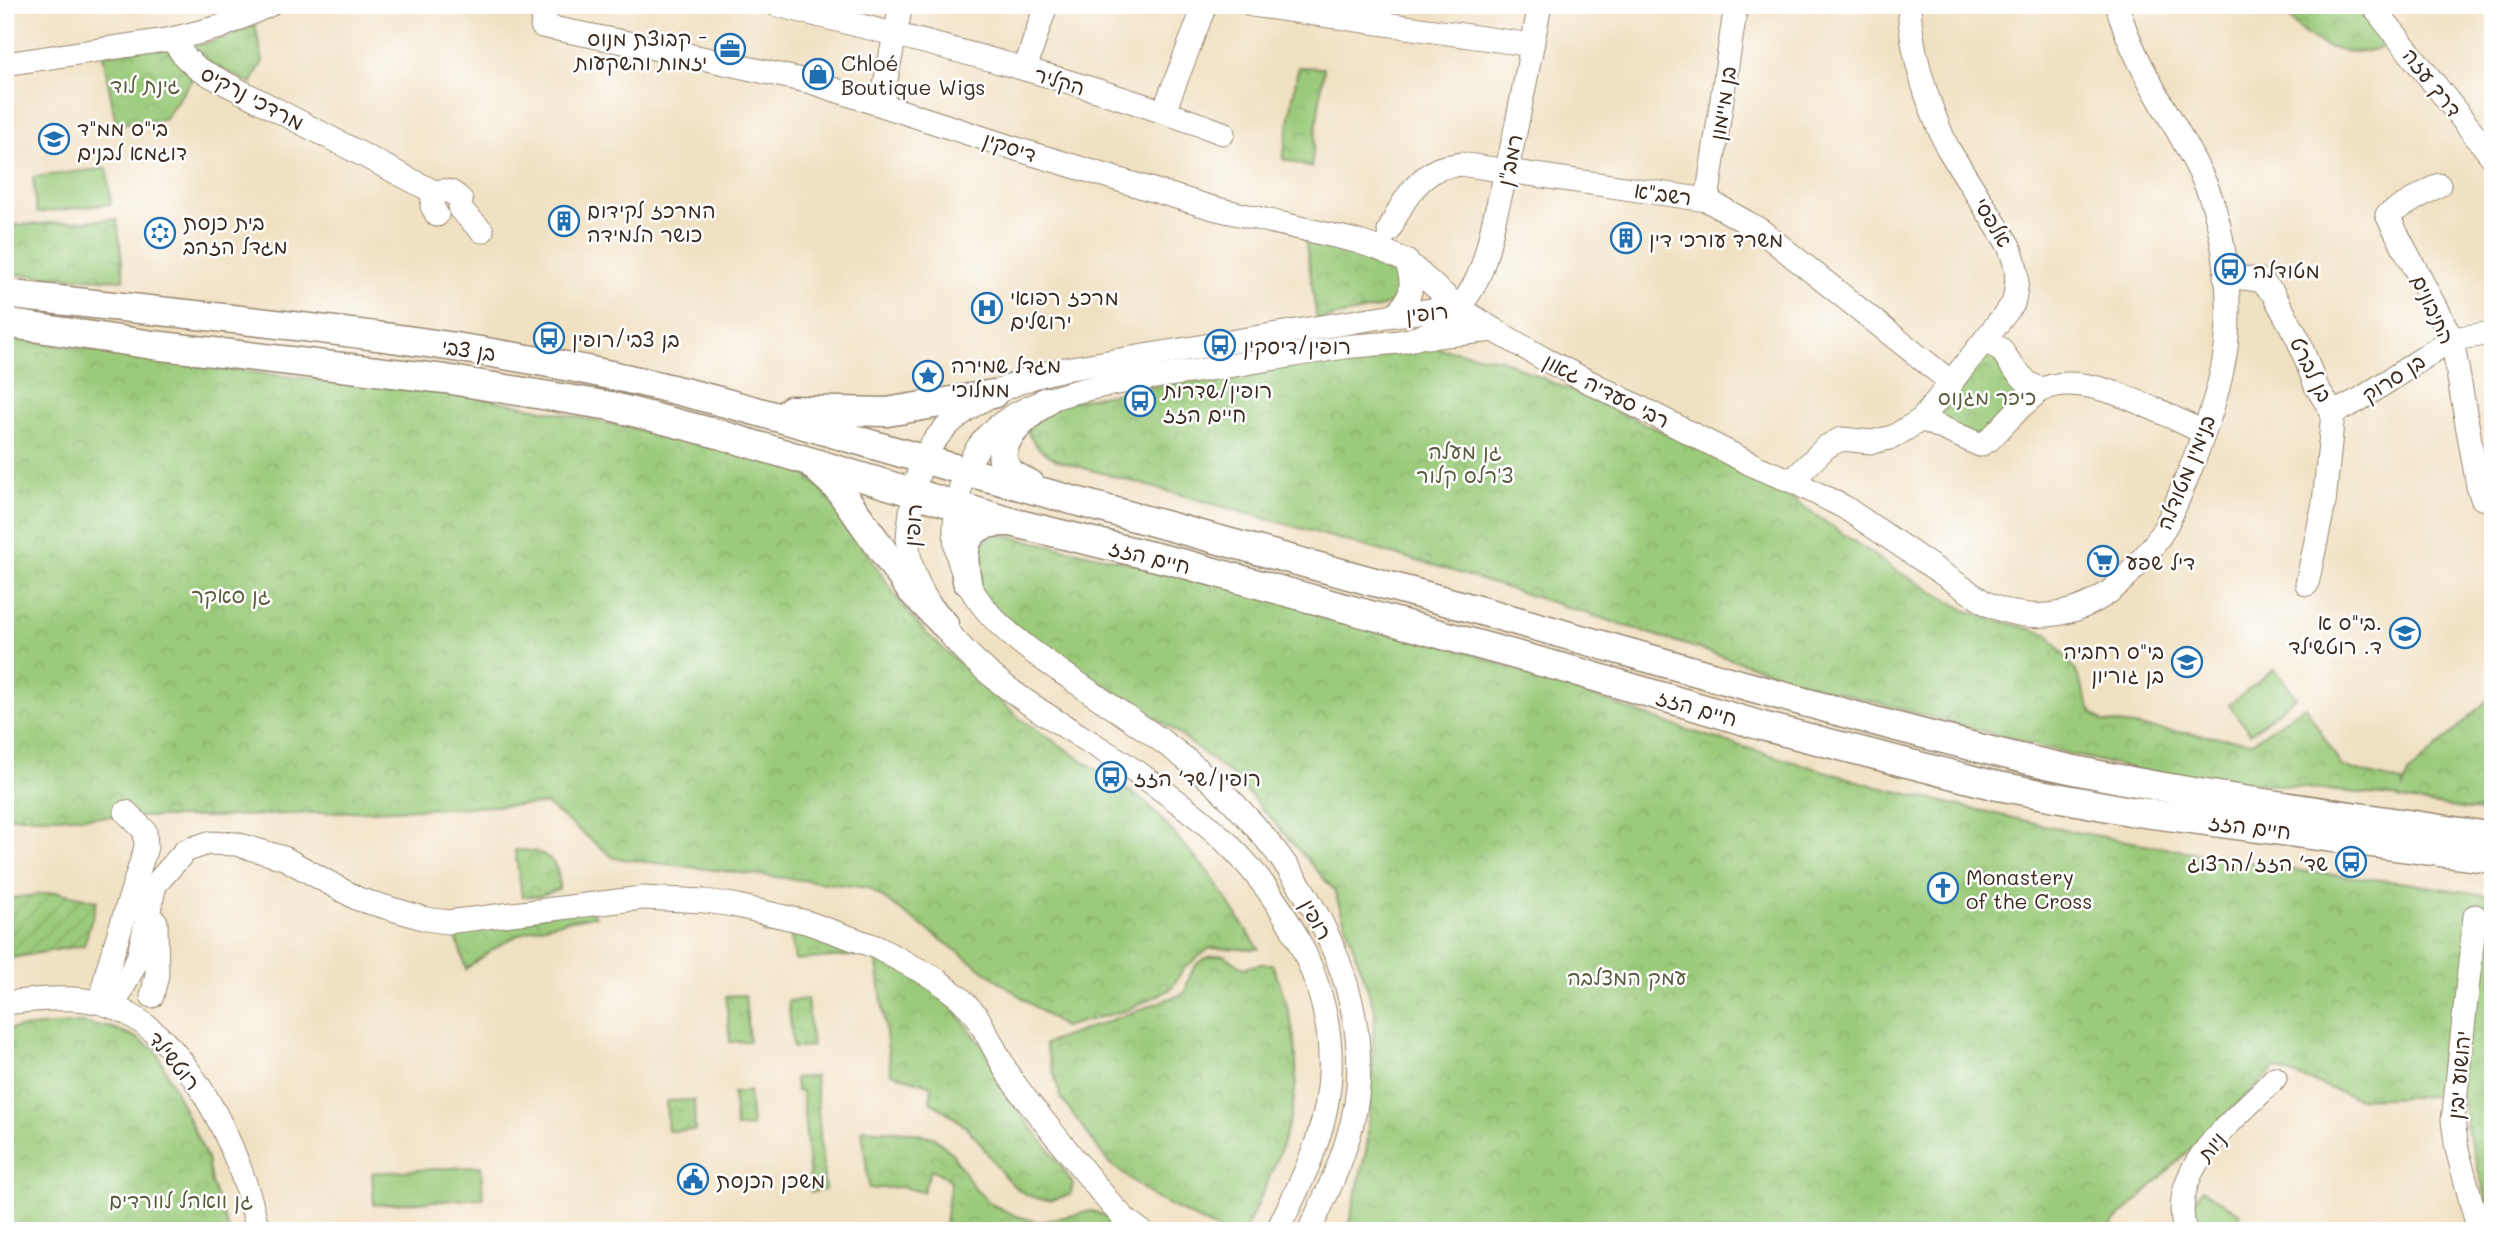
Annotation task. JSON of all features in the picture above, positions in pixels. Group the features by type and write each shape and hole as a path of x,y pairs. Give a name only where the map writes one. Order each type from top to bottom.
{"main road":[{"name":"בן צבי","path":"5,294 289,324 522,357 685,392 923,460"},
{"name":"בן צבי","path":"5,323 153,345 445,379 610,406 722,435 913,494"},
{"path":"731,406 887,412 993,394"},
{"path":"1046,401 1013,430 1002,457 1004,466 1010,472 1049,493"},
{"name":"חיים הזז","path":"923,460 1460,605 1784,698 2012,756 2126,781 2493,837"},
{"path":"806,461 838,488 910,589 944,624"},
{"name":"חיים הזז","path":"913,494 1011,522 1181,563 1585,674 1762,726 1993,785 2117,809 2493,859"},
{"path":"967,580 964,552 970,534 986,524 1011,522"}],"street":[{"name":"מרדכי נרקיס","path":"269,5 219,16 172,39 185,58 198,69 436,204 447,190 453,192 461,200 460,209 482,231"},
{"name":"הקליר","path":"777,5 1025,69 1164,111 1223,133"},
{"path":"881,104 901,5"},
{"path":"1025,69 1046,5"},
{"path":"1164,111 1205,5"},
{"path":"1252,5 1532,45"},
{"name":"רמב\"ן","path":"1458,307 1480,274 1508,171 1540,5"},
{"name":"בן מיימון","path":"1707,200 1736,5"},
{"name":"אלפסי","path":"1909,5 1918,71 1940,130 1947,147 1998,226 2016,261 2017,288 2012,304 1922,419"},
{"name":"בנימין מטודלה","path":"1759,468 1844,507 1984,602 2026,617 2071,611 2099,597 2123,580 2149,551 2171,516 2203,432 2227,346 2228,299 2216,219 2205,183 2135,57 2117,5"},
{"name":"דרך עזה","path":"2372,5 2493,158"},
{"name":"דיסקין","path":"545,16 679,53 811,82 1023,151 1200,204 1356,242 1406,261 1458,307"},
{"path":"5,64 172,39"},
{"name":"רשב\"א","path":"1389,232 1400,206 1420,182 1437,169 1460,164 1707,200 1760,230 1952,383"},
{"name":"התיבונים","path":"2439,185 2387,215 2452,339 2478,486 2482,498 2493,500"},
{"path":"1394,315 1405,304 1411,291 1412,280 1406,261"},
{"path":"1416,338 1494,330 1481,303 1478,285 1480,274"},
{"name":"בן לברט","path":"2225,276 2260,280 2273,293 2298,340 2316,386 2333,413 2324,503 2307,584"},
{"name":"רופין","path":"1277,1231 1314,1148 1329,1088 1330,1044 1327,1021 1303,948 1256,876 1203,821 1139,774 989,675 961,647 913,573 908,541 913,494 923,460 931,445 949,426 993,394 1018,381 1065,369 1458,307"},
{"name":"רופין","path":"1309,1231 1345,1148 1358,1091 1359,1041 1347,989 1329,936 1280,859 1250,819 1228,796 1159,739 1015,639 984,609 967,580 957,550 954,531 957,506 966,472 982,442 1012,416 1046,401 1095,388 1416,338 1442,326 1458,307"},
{"name":"רבי סעדיה גאון","path":"1458,307 1546,360 1759,468"},
{"name":"בן סרוק","path":"2333,413 2359,400 2452,339 2493,333"},
{"path":"1984,341 2001,349 2011,365 2028,383 2041,390"},
{"path":"1792,481 1826,447 1841,439 1872,442 1893,436 1922,419 1980,445 1989,440 2041,390 2064,383 2106,390 2203,432"},
{"path":"107,1005 108,968 146,847 145,831 125,812"},
{"path":"107,1005 138,958 152,893 159,879 185,851 208,843 236,844 284,858 358,899 426,919 447,922 642,898 705,901 806,922 876,947 936,979 961,999 977,1016 1009,1076 1025,1098 1109,1202 1141,1231"},
{"path":"152,996 157,975 157,908 165,874"},
{"name":"יהושוע יבין","path":"2475,916 2453,1121 2457,1149 2479,1231"},
{"name":"רוטשילד","path":"5,1003 35,1000 107,1005 146,1025 160,1037 184,1066 206,1100 233,1150 244,1176 258,1231"},
{"name":"ניות","path":"2185,1231 2182,1194 2191,1172 2206,1149 2276,1078"}],"green space":[{"path":"2282,5 2355,5 2389,45 2357,52 2327,47 2302,31"},
{"path":"255,25 263,61 251,84 206,61 192,47 221,39"},
{"name":"גינת לוד","path":"165,45 193,78 164,120 116,124 103,55"},
{"path":"1298,67 1324,68 1311,168 1283,159"},
{"path":"107,168 111,204 37,213 33,177"},
{"path":"117,219 124,280 5,274 5,226"},
{"path":"1305,237 1396,262 1398,288 1393,302 1378,308 1317,320"},
{"name":"גן סאקר","path":"5,338 266,374 475,396 746,452 801,469 842,516 902,605 924,631 1019,718 1147,803 1209,873 1259,949 1210,948 1184,968 1171,989 1127,1010 1063,1027 869,888 614,858 546,804 209,817 5,817"},
{"name":"גן מעלה צ'רלס קלור","path":"1431,347 1500,359 1697,447 1782,492 1894,569 1969,612 2048,634 2075,669 2091,711 2103,722 2252,742 2305,706 2342,767 2402,782 2403,788 2408,774 2493,695 2493,814 2399,797 2144,772 2046,748 1819,687 1443,568 1059,461 1040,449 1027,430 1051,405 1212,376"},
{"name":"כיכר מגנוס","path":"1986,349 2025,391 1982,437 1932,419 1949,405"},
{"name":"עמק המצלבה","path":"999,534 1352,611 1684,729 1878,787 2075,832 2294,870 2493,896 2493,1223 2468,1133 2461,1095 2359,1099 2275,1068 2105,1231 1347,1231 1367,1147 1375,1011 1334,890 1233,776 1175,731 1001,616 980,590 973,564 979,544"},
{"path":"2275,669 2296,697 2250,733 2229,705"},
{"path":"515,850 534,851 548,858 557,870 559,889 539,896 522,896"},
{"path":"57,892 97,901 84,945 5,959 5,899"},
{"path":"586,907 596,916 526,932 498,946 466,969 456,937 474,928"},
{"path":"768,919 884,951 947,1000 988,1053 1004,1091 1017,1110 1050,1150 1073,1184 1070,1195 1049,1200 1024,1193 1006,1178 967,1128 930,1102 932,1086 891,1073 876,954 795,960 790,933 763,933"},
{"path":"1224,955 1243,968 1272,964 1286,1003 1294,1038 1294,1100 1287,1131 1245,1231 1220,1231 1155,1198 1109,1163 1061,1098 1045,1044 1185,993 1192,971 1200,961"},
{"path":"745,995 749,1041 730,1042 726,996"},
{"path":"807,999 812,1046 793,1048 788,1001"},
{"name":"גן וואהל לוורדים","path":"82,1023 112,1028 133,1036 156,1050 207,1158 211,1182 229,1231 5,1231 5,1029"},
{"path":"815,1076 825,1190 811,1192 802,1091 796,1091 795,1078"},
{"path":"749,1091 752,1127 736,1128 733,1093"},
{"path":"694,1100 695,1130 668,1131 666,1101"},
{"path":"862,1129 909,1132 933,1137 951,1152 975,1189 991,1204 1016,1216 1040,1222 1092,1211 1109,1217 1118,1231 944,1231 951,1180 931,1169 923,1192 901,1187 869,1189"},
{"path":"481,1166 483,1198 374,1205 372,1173"},
{"path":"2202,1189 2240,1214 2230,1231 2205,1231 2186,1217"}],"place":[{"name":"קבוצת מנוס - יזמות והשקעות","path":"730,49"},
{"name":"Chloé Boutique Wigs","path":"818,74"},
{"name":"בי\"ס ממ\"ד דוגמא לבנים","path":"54,139"},
{"name":"המרכז לקידום כושר הלמידה","path":"564,221"},
{"name":"בית כנסת מגדל הזהב","path":"160,233"},
{"name":"משרד עורכי דין","path":"1626,238"},
{"name":"מטודלה","path":"2230,269"},
{"name":"מרכז רפואי ירושלים","path":"987,308"},
{"name":"בן צבי/רופין","path":"549,338"},
{"name":"רופין/דיסקין","path":"1220,345"},
{"name":"מגדל שמירה ממלוכי","path":"928,376"},
{"name":"רופין/שדרות חיים הזז","path":"1140,401"},
{"name":"דיל שפע","path":"2103,561"},
{"name":"בי\"ס א. ד. רוטשילד","path":"2405,633"},
{"name":"בי\"ס רחביה בן גוריון","path":"2187,662"},
{"name":"רופין/שד׳ הזז","path":"1111,777"},
{"name":"שד׳ הזז/הרצוג","path":"2351,862"},
{"name":"Monastery of the Cross","path":"1943,888"},
{"name":"משכן הכנסת","path":"693,1179"}]}
